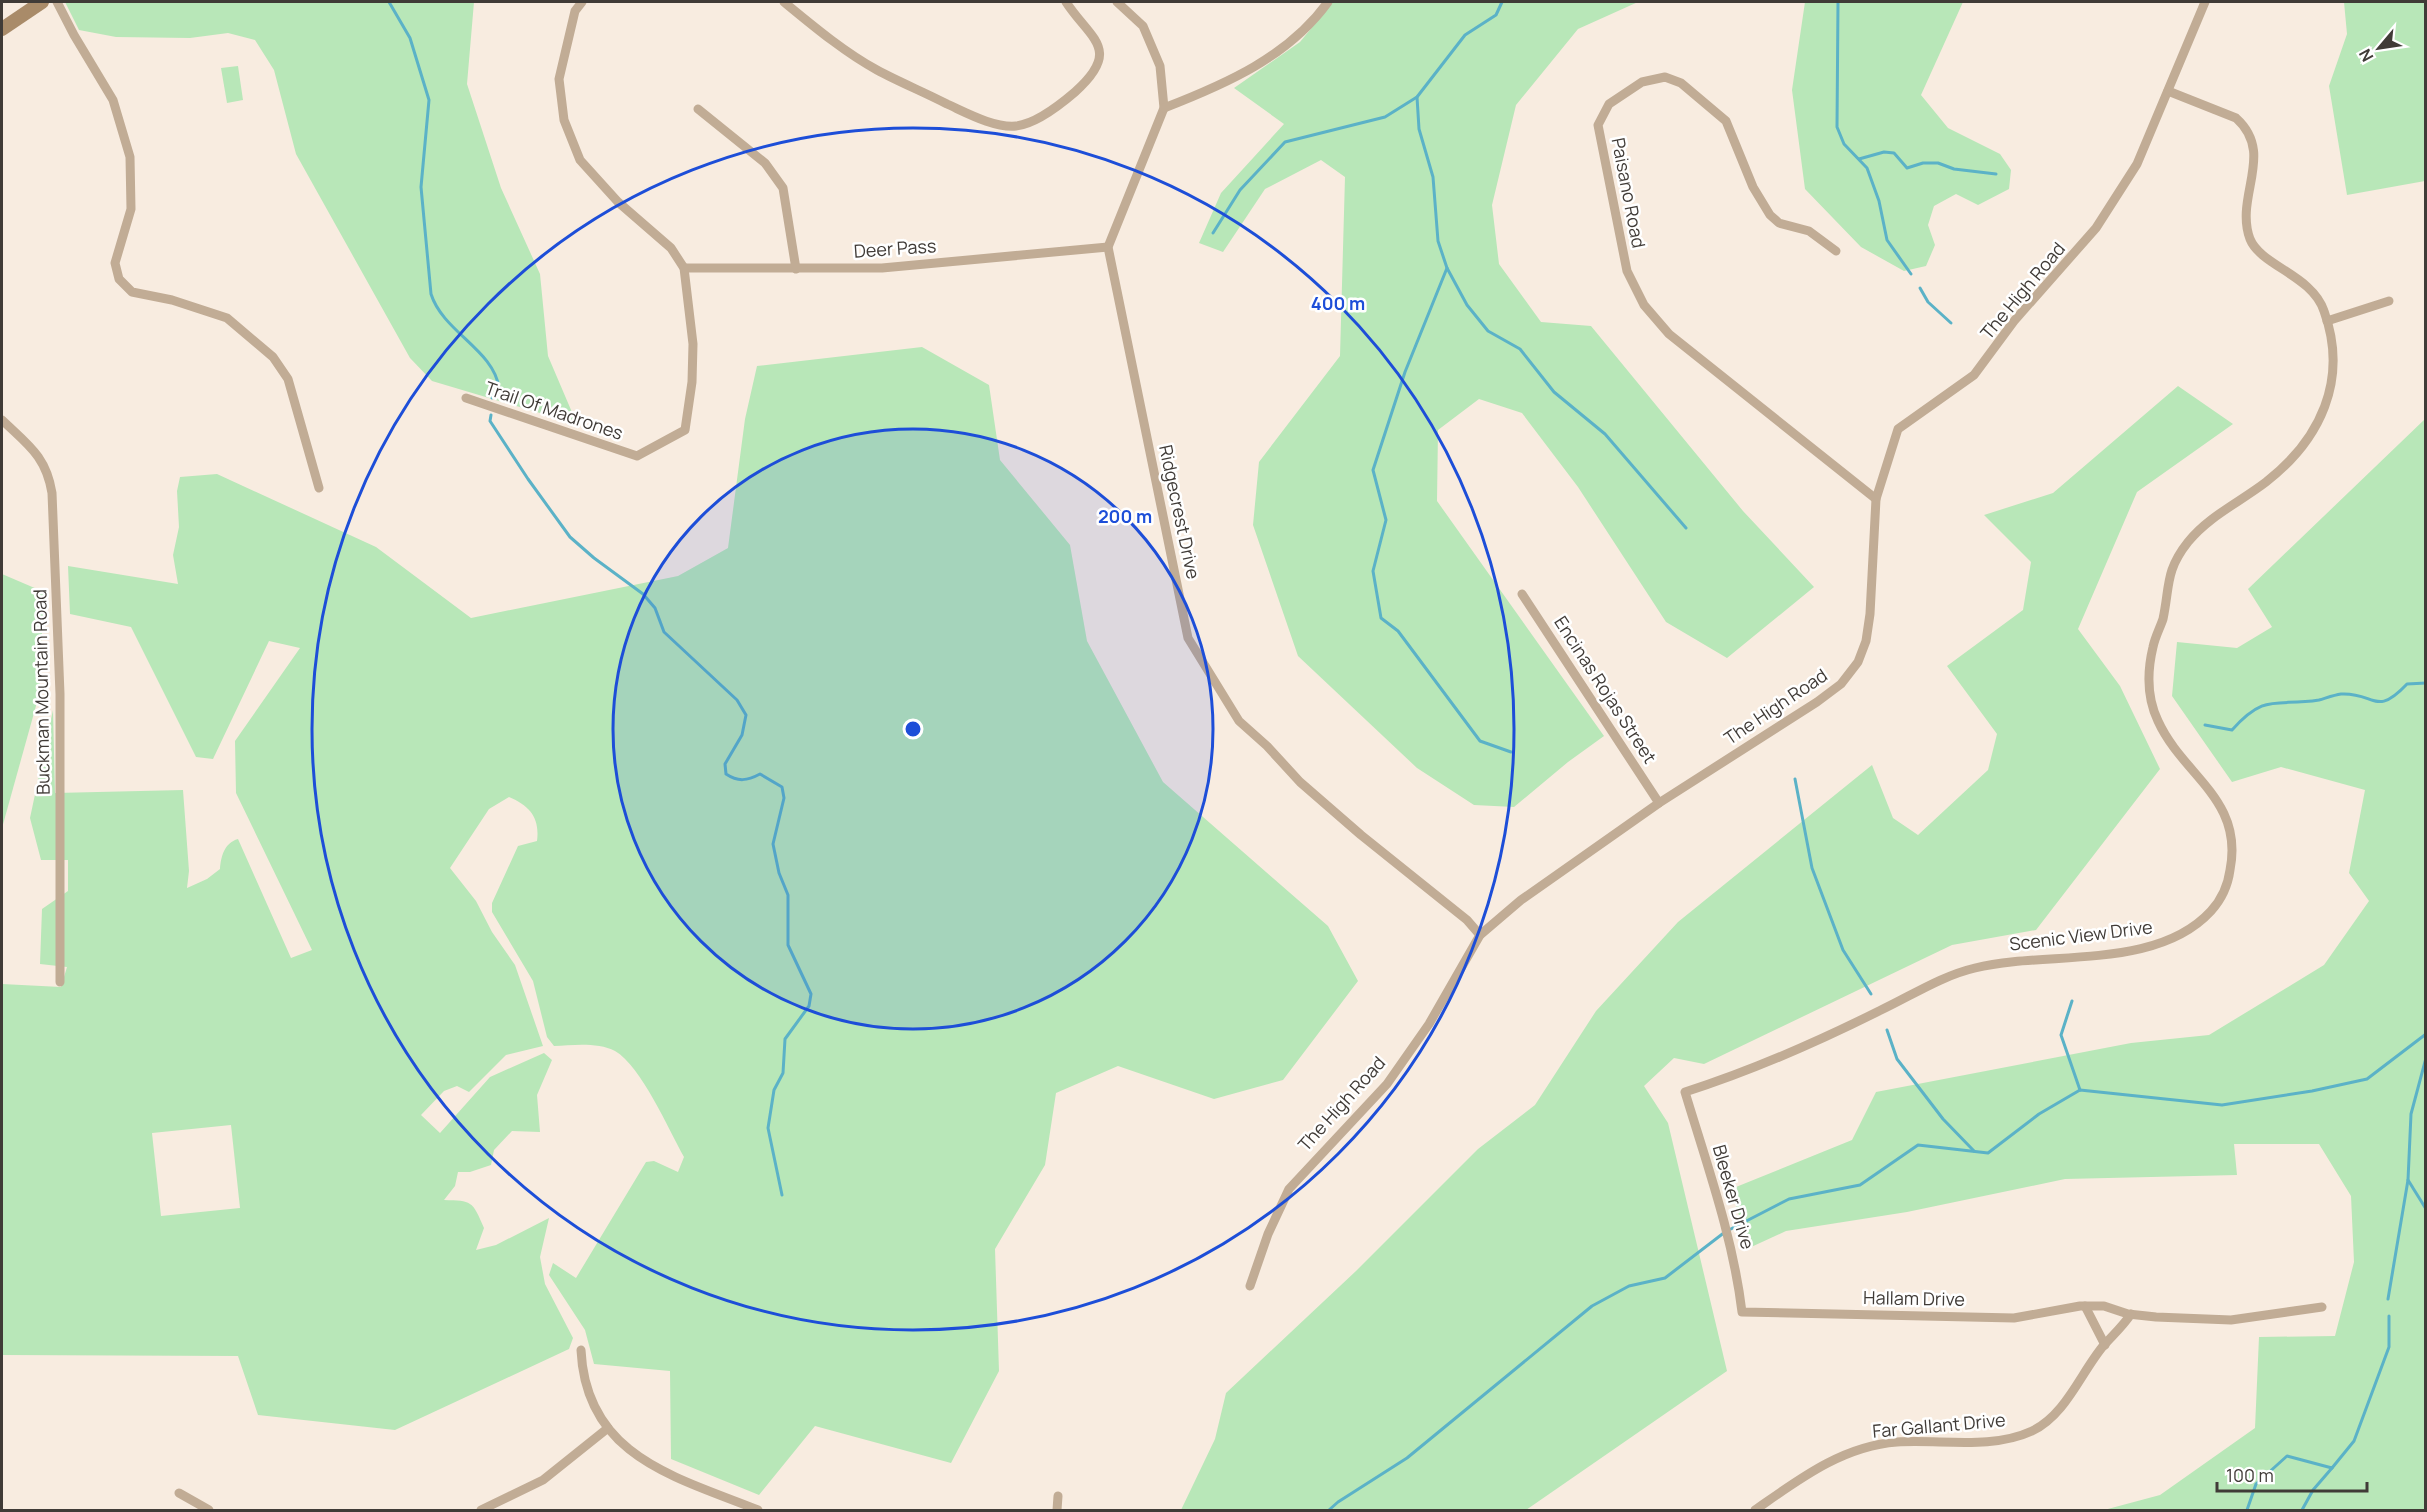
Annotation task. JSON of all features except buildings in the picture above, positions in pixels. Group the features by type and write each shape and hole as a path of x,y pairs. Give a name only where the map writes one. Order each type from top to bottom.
{"street":[{"path":"2,29 42,2"},
{"path":"57,2 113,100 130,157 131,209 115,263 119,279 132,292 172,300 227,318 273,357 288,379 319,488"},
{"name":"Trail Of Madrones","path":"466,398 636,456 656,448 685,430 692,382 693,344 684,268 671,248 595,178 580,160 564,120 559,79 575,11 582,2"},
{"path":"784,2 875,69 970,114 1008,126 1018,126 1026,124 1066,100 1087,81 1098,59 1100,53 1098,40 1066,2"},
{"path":"1108,247 1164,108 1160,66 1143,26 1117,2"},
{"path":"1164,108 1213,89 1255,67 1287,45 1328,2"},
{"name":"The High Road","path":"1250,1286 1268,1234 1289,1189 1387,1084 1429,1024 1480,935 1521,900 1659,804 1817,702 1840,684 1858,662 1866,641 1870,614 1876,499 1898,429 1974,375 2014,321 2082,246 2127,182 2168,92 2205,2"},
{"name":"Paisano Road","path":"1836,251 1809,231 1779,223 1770,215 1753,187 1726,121 1681,83 1665,77 1642,82 1625,90 1609,104 1598,125 1627,271 1644,305 1670,334 1876,499"},
{"name":"Scenic View Drive","path":"1685,1092 1738,1074 1802,1046 1957,973 2002,963 2091,955 2156,945 2186,932 2214,907 2229,879 2232,861 2229,822 2211,790 2176,747 2156,717 2150,695 2150,662 2163,617 2168,580 2180,553 2207,524 2266,482 2296,456 2319,423 2329,395 2332,372 2327,321 2318,298 2305,284 2261,252 2250,238 2246,213 2254,169 2252,137 2236,118 2168,92"},
{"path":"698,109 765,163 783,188 796,269"},
{"name":"Deer Pass","path":"684,268 882,268 1108,247"},
{"name":"Ridgecrest Drive","path":"1108,247 1188,638 1239,721 1267,746 1300,782 1361,835 1467,920 1480,935"},
{"path":"2327,321 2389,301"},
{"name":"Buckman Mountain Road","path":"2,420 40,457 46,468 52,493 60,682 60,982"},
{"name":"Encinas Rojas Street","path":"1522,594 1659,804"},
{"name":"Bleeker Drive","path":"1685,1092 1730,1240 1742,1312"},
{"path":"2085,1306 2105,1345 2120,1331 2131,1314"},
{"name":"Hallam Drive","path":"1742,1312 2014,1317 2085,1306 2104,1306 2131,1314 2231,1320 2322,1307"},
{"name":"Far Gallant Drive","path":"1755,1510 1818,1466 1865,1448 1894,1442 1984,1442 2032,1431 2050,1418 2105,1345"},
{"path":"581,1350 582,1370 589,1391 608,1428 640,1460 758,1510"},
{"path":"481,1510 543,1480 608,1428"},
{"path":"178,1493 209,1510"},
{"path":"1057,1510 1058,1496"}],"green space":[{"path":"65,2 474,2 467,84 501,188 540,274 548,356 577,424 432,381 410,358 296,154 274,70 255,40 228,33 190,38 116,37 79,30"},
{"path":"1333,2 1638,2 1578,29 1516,105 1492,205 1499,264 1541,322 1591,326 1743,511 1814,587 1727,658 1666,622 1578,487 1522,413 1479,399 1438,430 1437,501 1604,736 1568,762 1514,807 1474,805 1417,768 1298,656 1253,525 1259,462 1340,356 1345,177 1321,160 1265,189 1223,252 1199,243 1221,193 1284,124 1234,88 1300,42"},
{"path":"1805,2 1963,2 1921,95 1948,128 2000,154 2011,170 2009,189 1978,205 1956,194 1934,206 1928,225 1935,245 1926,266 1904,271 1861,247 1805,189 1792,90"},
{"path":"2344,2 2425,2 2425,181 2347,195 2329,86 2347,34"},
{"path":"238,66 243,100 227,103 221,68"},
{"path":"922,347 989,385 1000,460 1070,545 1087,641 1163,782 1328,926 1358,981 1283,1080 1214,1099 1118,1066 1056,1093 1045,1165 995,1249 999,1371 951,1463 815,1426 759,1495 671,1459 670,1371 594,1364 585,1330 549,1275 553,1263 576,1278 646,1162 654,1161 678,1172 684,1157 644,1084 625,1059 615,1051 601,1046 554,1046 547,1037 533,981 492,912 492,903 518,846 537,841 537,826 532,814 523,804 509,797 489,809 450,868 476,901 492,932 515,965 543,1046 506,1055 469,1092 457,1086 444,1091 421,1115 440,1133 490,1077 544,1053 552,1060 537,1095 540,1132 512,1131 494,1150 491,1165 470,1172 458,1172 455,1186 444,1200 466,1202 477,1212 484,1228 476,1250 496,1245 549,1218 540,1257 545,1284 573,1338 569,1349 395,1430 258,1415 238,1356 2,1355 2,984 61,987 67,967 40,964 42,909 68,891 68,860 41,860 30,818 53,710 55,793 183,790 189,871 187,888 207,879 220,869 226,847 238,839 291,958 312,950 236,793 235,741 300,648 269,641 213,759 196,757 131,627 70,614 68,566 178,584 173,555 179,527 177,491 180,477 217,474 376,547 471,618 678,576 728,548 745,419 757,366","holes":["231,1125 240,1208 161,1216 152,1133"]},
{"path":"2178,386 2233,424 2137,492 2078,629 2120,686 2160,769 2036,930 1952,945 1704,1064 1674,1058 1644,1086 1668,1123 1727,1371 1526,1510 1181,1510 1215,1439 1226,1393 1356,1271 1478,1149 1535,1105 1596,1011 1678,922 1872,765 1893,818 1918,835 1988,770 1997,734 1947,666 2023,610 2031,562 1984,515 2053,493"},
{"path":"2425,419 2425,1510 2104,1510 2160,1495 2255,1428 2259,1337 2335,1336 2354,1262 2351,1196 2319,1144 2234,1144 2237,1175 2065,1179 1907,1212 1786,1231 1749,1248 1731,1189 1852,1140 1876,1092 2131,1043 2209,1035 2324,965 2369,901 2349,873 2365,790 2281,767 2232,782 2172,696 2177,642 2237,648 2272,627 2248,589"},
{"path":"2,574 44,592 39,695 2,828"}],"waterway":[{"path":"389,2 410,38 429,100 421,187 431,294 446,319 488,363 499,388 492,398"},
{"path":"1213,233 1240,190 1285,142 1385,117 1417,97 1465,35 1496,15 1502,2"},
{"path":"1838,2 1837,127 1844,144 1867,168 1879,201 1887,240 1911,274"},
{"path":"1417,97 1419,129 1433,177 1438,241 1447,268 1405,372 1373,470 1386,520 1373,571 1381,618 1398,631 1480,741 1511,752"},
{"path":"1859,159 1884,152 1894,153 1907,168 1923,163 1938,163 1954,169 1996,174"},
{"path":"1447,268 1467,305 1488,331 1520,349 1554,392 1605,434 1686,528"},
{"path":"1920,288 1928,302 1951,323"},
{"path":"491,415 490,421 570,537 643,594 655,608 664,632 737,700 746,715 742,735 725,764 726,774 743,780 760,774 782,787 784,798 773,844 779,873 788,895 788,945 811,994 809,1006 785,1039 783,1073 774,1090 768,1128 782,1195"},
{"path":"2205,725 2232,730 2254,710 2272,703 2304,702 2341,694 2352,694 2381,702 2388,700 2407,684 2426,683"},
{"path":"1795,779 1812,868 1843,950 1871,994"},
{"path":"2072,1001 2061,1035 2080,1090"},
{"path":"1887,1030 1897,1059 1943,1119 1974,1151"},
{"path":"1329,1510 1407,1458 1592,1306 1629,1286 1665,1278 1725,1232 1789,1199 1860,1185 1918,1145 1988,1153 2039,1114 2080,1090 2222,1105 2312,1091 2367,1079 2426,1034"},
{"path":"2388,1299 2408,1180 2411,1114 2426,1058"},
{"path":"2408,1180 2426,1209"},
{"path":"2247,1510 2256,1484 2287,1456 2332,1468 2354,1441 2389,1347 2389,1316"},
{"path":"2302,1510 2313,1490 2332,1468"}]}
